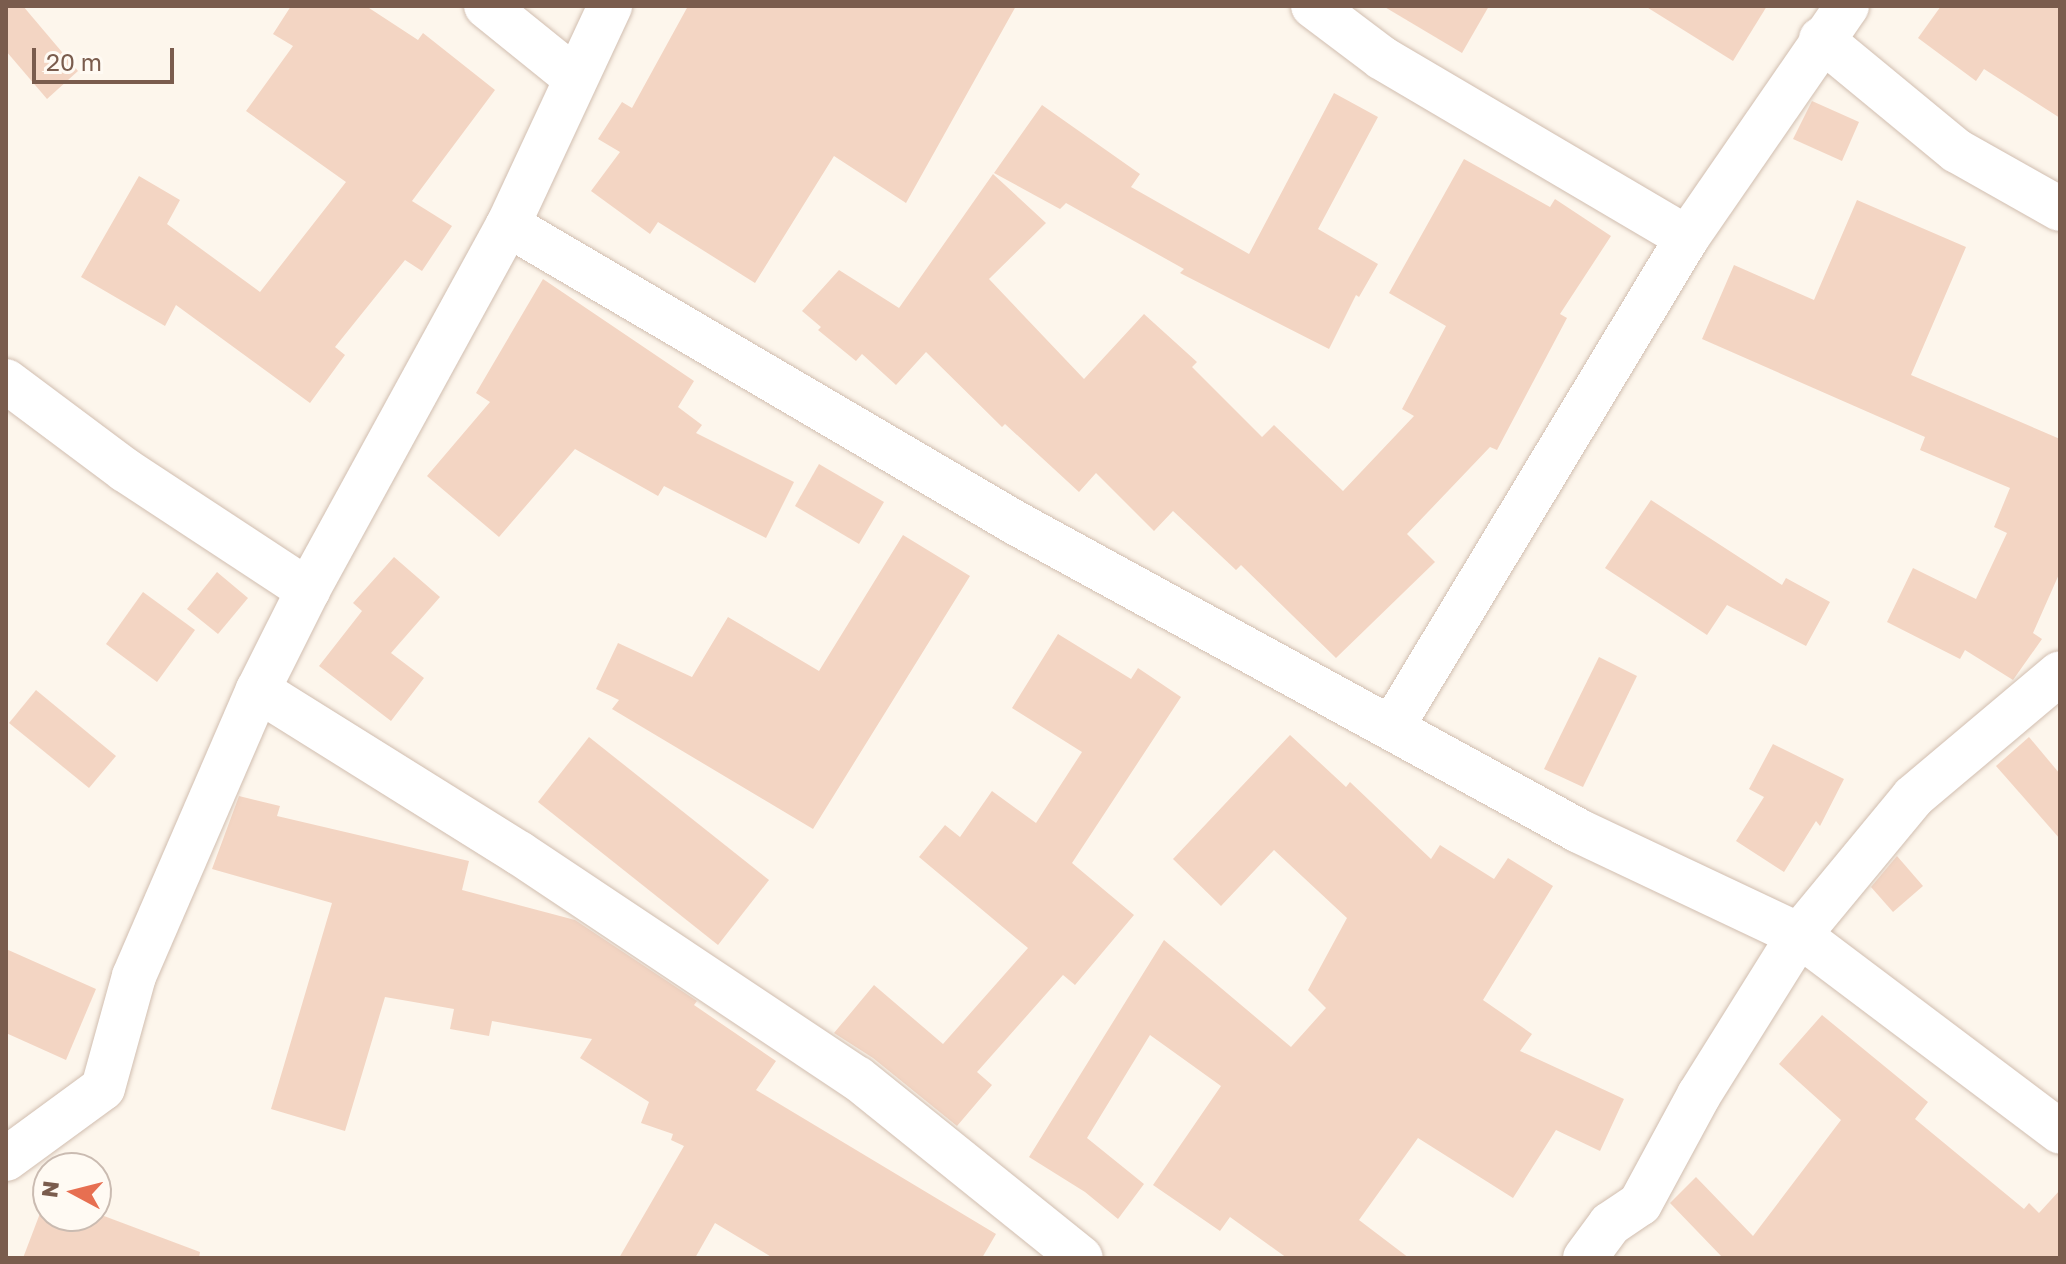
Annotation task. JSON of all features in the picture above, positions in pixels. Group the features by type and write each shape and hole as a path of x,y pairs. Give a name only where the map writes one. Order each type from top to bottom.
{"street":[{"path":"486,6 574,77"},
{"path":"6,1159 103,1088 134,976 258,690 308,590 508,225 574,77 610,6"},
{"path":"1313,6 1382,58 1687,238"},
{"path":"1392,727 1687,238 1834,23 1957,151 2060,209"},
{"path":"508,225 1014,522 1579,831 1799,935 2060,1132"},
{"path":"6,381 125,470 308,590"},
{"path":"1585,1258 1610,1224 1640,1204 1699,1095 1799,935 1913,797 2060,673"},
{"path":"258,690 519,853 857,1078 1081,1258"}],"building":[{"path":"6,6 23,6 78,71 47,99 6,51"},
{"path":"291,6 366,6 418,40 423,33 495,90 412,201 452,226 422,271 405,260 335,347 345,355 310,403 176,305 165,326 81,277 139,176 180,200 167,224 260,292 346,182 246,111 293,46 273,34"},
{"path":"688,6 1016,6 906,203 834,156 755,283 658,222 650,234 591,191 620,152 598,139 622,102 632,108"},
{"path":"1383,6 1489,6 1462,53"},
{"path":"1645,6 1767,6 1733,61"},
{"path":"1941,6 2060,6 2060,118 1984,69 1976,81 1918,38"},
{"path":"1334,93 1378,117 1318,229 1378,264 1359,297 1356,295 1329,349 1180,273 1184,269 1066,203 1060,209 994,173 1042,105 1140,174 1131,187 1249,254"},
{"path":"1812,101 1859,122 1842,161 1793,139"},
{"path":"1464,159 1550,207 1555,199 1611,236 1560,314 1567,318 1497,450 1490,447 1407,534 1435,562 1336,658 1241,565 1236,570 1173,511 1154,531 1096,473 1079,492 1005,424 1002,427 926,352 896,385 862,354 856,361 818,330 821,327 802,311 839,270 899,308 993,174 1046,223 989,279 1084,379 1144,314 1197,362 1192,367 1262,437 1274,425 1343,491 1414,416 1402,409 1446,326 1389,293"},
{"path":"1857,200 1966,247 1911,375 2060,439 2060,572 2033,633 2042,639 2013,680 1965,650 1960,659 1887,622 1913,568 1976,599 2007,533 1994,527 2010,488 1920,450 1925,437 1702,339 1734,265 1814,300"},
{"path":"543,279 694,381 678,407 702,425 696,433 794,482 766,538 664,486 658,496 575,449 499,537 427,476 490,402 476,393"},
{"path":"819,464 884,502 859,544 795,506"},
{"path":"1651,500 1782,585 1786,578 1830,602 1806,646 1727,605 1707,635 1605,568"},
{"path":"903,535 970,576 813,829 612,709 619,700 596,689 618,643 692,677 728,617 819,671"},
{"path":"394,557 440,597 391,653 424,678 391,721 319,666 362,611 353,603"},
{"path":"217,572 248,598 218,634 187,609"},
{"path":"143,592 195,630 157,682 106,644"},
{"path":"1058,634 1131,679 1138,668 1181,697 1072,863 1134,915 1075,985 1063,975 977,1072 992,1085 957,1126 873,1058 834,1033 874,985 943,1044 1028,948 919,857 945,825 960,837 992,791 1036,823 1082,752 1012,708"},
{"path":"1599,657 1637,676 1583,787 1544,769"},
{"path":"36,690 116,756 89,788 9,723"},
{"path":"1290,735 1346,787 1350,782 1431,859 1440,845 1494,879 1508,858 1553,886 1483,1000 1532,1034 1520,1051 1624,1099 1600,1151 1556,1130 1513,1198 1418,1138 1359,1220 1409,1258 1287,1258 1230,1217 1220,1231 1153,1185 1221,1086 1150,1035 1087,1138 1144,1184 1118,1219 1085,1192 1029,1157 1164,940 1291,1047 1326,1008 1308,990 1347,918 1274,850 1221,906 1173,859"},
{"path":"589,737 769,880 718,945 538,802"},
{"path":"2029,737 2060,774 2060,839 1996,766"},
{"path":"1773,744 1844,779 1820,826 1816,821 1784,872 1736,841 1764,797 1749,789"},
{"path":"239,796 280,806 277,816 469,861 462,890 575,920 697,1001 694,1005 776,1061 756,1090 996,1234 982,1258 773,1258 715,1223 695,1258 619,1258 684,1146 671,1140 673,1134 641,1123 649,1102 580,1058 592,1039 492,1021 489,1036 450,1029 454,1009 385,997 345,1131 271,1109 332,903 212,869"},
{"path":"1897,856 1923,886 1893,912 1871,887"},
{"path":"6,949 96,989 66,1060 6,1033"},
{"path":"1822,1015 1928,1102 1915,1119 2024,1209 2029,1203 2039,1213 2060,1190 2060,1258 1723,1258 1670,1203 1696,1177 1753,1236 1841,1120 1779,1064"},
{"path":"112,1219 200,1252 199,1258 23,1258 33,1232 112,1232"}]}
